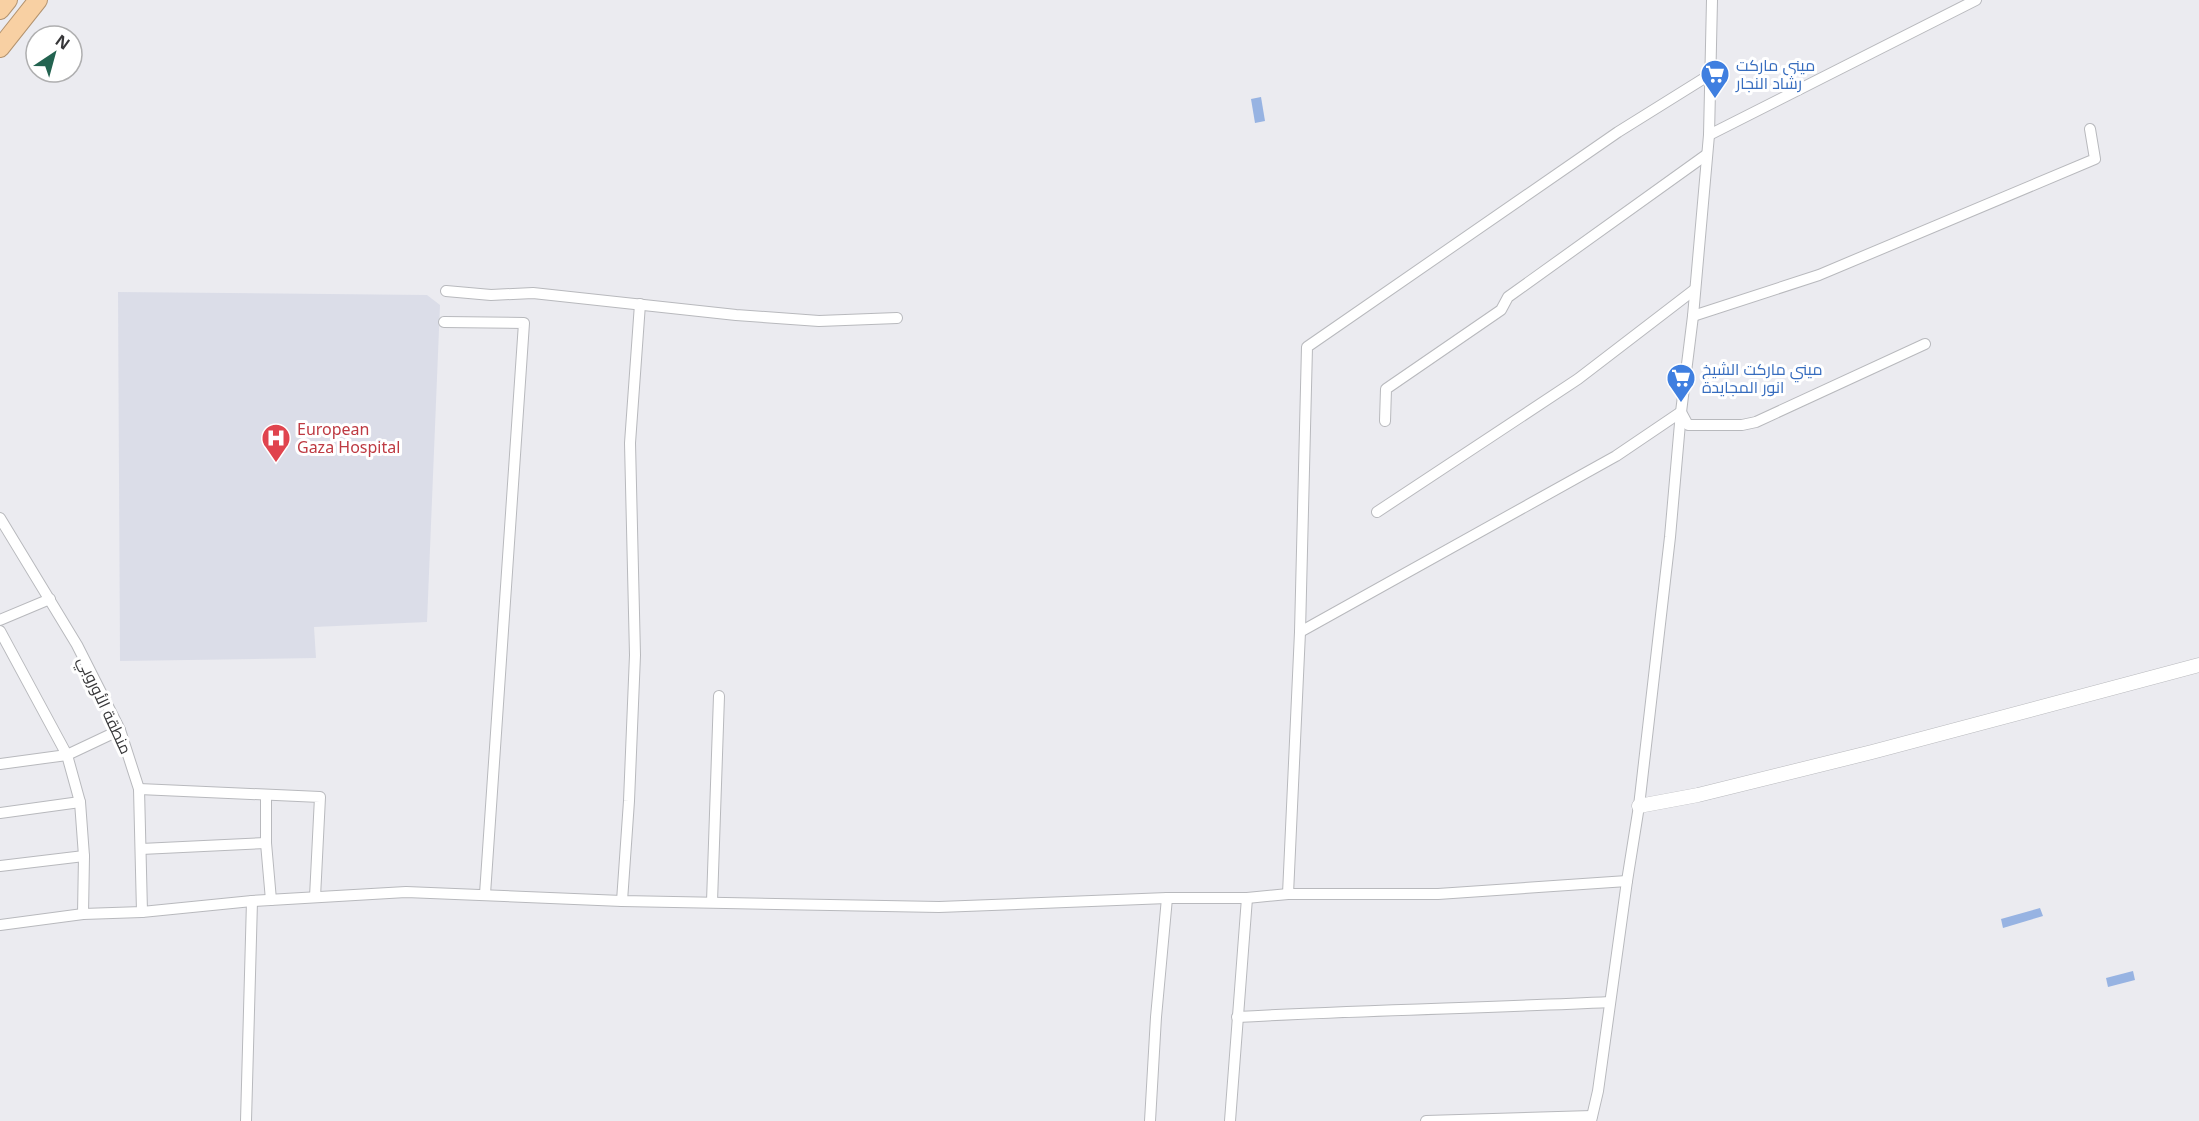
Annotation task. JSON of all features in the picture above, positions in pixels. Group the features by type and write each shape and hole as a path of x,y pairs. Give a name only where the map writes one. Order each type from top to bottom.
{"highway":[{"path":"0,10 9,0"},
{"path":"0,48 38,0"}],"street":[{"path":"1426,1121 1592,1118 1598,1091 1639,806 1670,537 1680,412 1693,316 1709,135 1712,0"},
{"path":"1709,135 1976,0"},
{"path":"1288,894 1300,632 1307,347 1618,132 1711,74"},
{"path":"1693,316 1819,275 2095,159 2090,129"},
{"path":"1385,421 1386,389 1501,310 1508,297 1706,155"},
{"path":"1377,512 1578,379 1694,290"},
{"path":"446,291 491,295 533,293 736,315 819,321 897,318"},
{"path":"622,900 635,655 630,443 640,304"},
{"path":"444,322 524,323 485,894"},
{"path":"1680,412 1688,425 1742,425 1756,422 1925,344"},
{"path":"1300,632 1616,456 1680,412"},
{"name":"منطقة الأوروبي","path":"0,518 77,645 120,730 139,789 142,912"},
{"path":"0,620 50,599"},
{"path":"0,631 67,755 80,802 84,855 83,914"},
{"path":"1639,806 1698,795 1861,755 2199,665"},
{"path":"712,902 719,696"},
{"path":"0,764 67,755 120,730"},
{"path":"139,789 320,797 315,897"},
{"path":"266,796 266,843 271,900"},
{"path":"0,813 80,802"},
{"path":"141,849 266,843"},
{"path":"0,866 84,855"},
{"path":"0,925 83,914 142,912 252,901 406,892 622,900 939,907 1167,898 1247,898 1288,894 1438,894 1627,881"},
{"path":"1150,1121 1156,1017 1167,898"},
{"path":"1230,1121 1247,898"},
{"path":"246,1121 252,901"},
{"path":"1237,1017 1342,1011 1483,1009 1610,1002"}],"shaded area":[{"name":"European Gaza Hospital","path":"118,292 427,295 440,305 427,622 314,627 316,658 120,661"}],"water":[{"path":"1261,97 1265,121 1255,123 1251,99"},
{"path":"2040,908 2043,916 2003,928 2001,919"},
{"path":"2133,971 2135,980 2108,987 2106,978"}],"place":[{"name":"ميني ماركت رشاد النجار","path":"1715,100"},
{"name":"ميني ماركت الشيخ انور المجايدة","path":"1681,404"},
{"name":"European Gaza Hospital","path":"276,464"}]}
